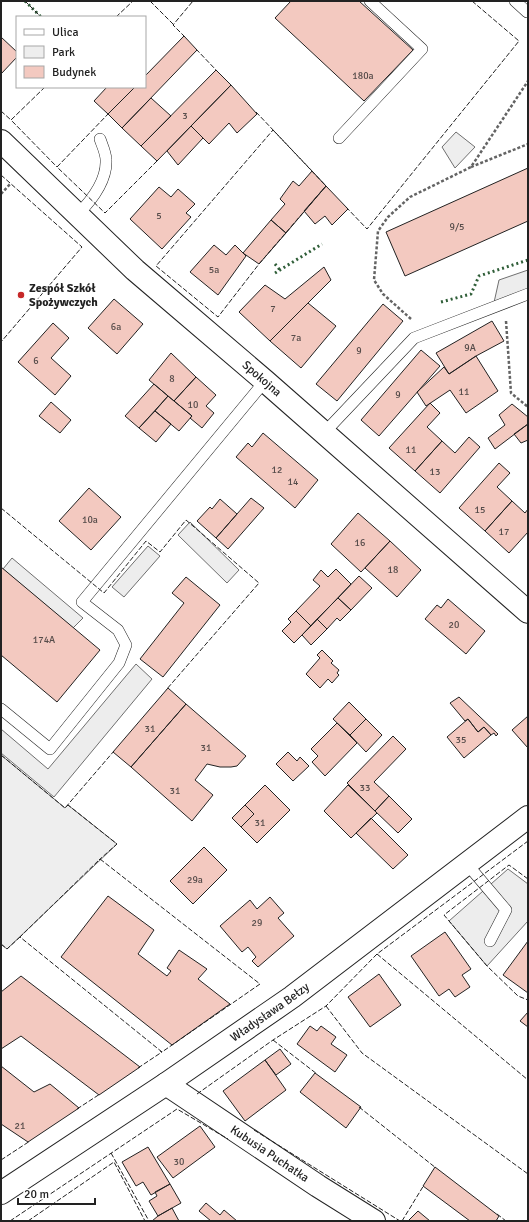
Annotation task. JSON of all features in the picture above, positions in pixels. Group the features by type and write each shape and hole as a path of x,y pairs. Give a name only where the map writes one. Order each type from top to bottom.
{"street":[{"name":"Spokojna","path":"1,141 135,270 265,381 528,612"},
{"name":"Władysława Bełzy","path":"1,1193 166,1084 292,997 528,817"},
{"name":"Kubusia Puchatka","path":"166,1084 318,1186 374,1221"}],"lane":[{"path":"339,138 422,49 370,1"},
{"path":"515,1 527,12"},
{"path":"77,215 89,203 102,180 106,160 100,139"},
{"path":"324,433 414,338 528,294"},
{"path":"1,709 50,749 119,663 126,645 118,630 82,602 265,381"},
{"path":"467,864 506,910 490,941"}],"path":[{"path":"471,167 528,81"},
{"path":"427,332 404,314 383,294 374,280 378,231 388,217 410,197 471,167 528,144"},
{"path":"1,194 12,183"},
{"path":"504,303 511,393 528,407"}],"green space":[{"path":"456,132 475,147 455,168 442,147"},
{"path":"1,755 65,808 68,805 117,844 7,949 1,944"}],"shaded area":[{"path":"528,270 528,294 493,307 499,280"},
{"path":"190,522 239,570 227,583 178,535"},
{"path":"148,546 160,556 124,597 112,587"},
{"path":"12,558 83,618 73,628 3,569"},
{"path":"136,664 152,679 54,797 1,753 1,729 48,769"},
{"path":"508,869 528,884 528,921 487,966 449,921"}],"building":[{"path":"291,1 359,1 413,50 364,101 275,18"},
{"path":"184,36 197,50 122,128 108,114 134,88 146,88 146,75"},
{"path":"1,37 16,51 16,58 1,74"},
{"path":"216,70 231,85 157,161 141,146"},
{"path":"231,85 257,114 237,133 229,123 209,144 191,126"},
{"path":"106,88 134,88 108,114 94,101"},
{"path":"151,98 171,116 141,146 122,128"},
{"path":"191,126 203,138 178,165 167,151"},
{"path":"528,168 528,221 405,276 386,232"},
{"path":"312,171 326,186 286,233 271,220 285,204 280,199 293,181 299,186"},
{"path":"326,186 348,209 332,225 325,216 315,224 304,211"},
{"path":"159,187 171,197 178,189 195,204 186,213 191,217 162,249 130,219"},
{"path":"271,220 286,233 259,264 243,253"},
{"path":"214,245 226,255 235,245 246,256 218,295 190,272"},
{"path":"324,267 331,280 270,341 239,312 265,285 285,299"},
{"path":"114,299 143,324 117,354 88,328"},
{"path":"308,303 336,326 301,368 270,341"},
{"path":"383,304 403,321 337,401 316,384"},
{"path":"492,321 504,341 476,356 449,374 436,353"},
{"path":"53,323 69,338 51,358 71,376 55,395 18,362"},
{"path":"421,350 440,366 379,436 361,420"},
{"path":"171,353 196,377 174,401 149,380"},
{"path":"476,356 498,391 466,413 450,390 426,406 417,392 444,367 449,374"},
{"path":"196,377 216,395 206,406 214,413 202,428 190,418 192,416 174,401"},
{"path":"154,384 168,396 139,428 125,416"},
{"path":"168,396 192,416 179,431 155,411"},
{"path":"51,402 71,420 60,433 39,416"},
{"path":"430,403 440,413 427,427 442,441 415,471 389,448"},
{"path":"512,404 528,417 528,424 495,449 488,438 505,425 499,415"},
{"path":"155,411 171,424 156,442 139,428"},
{"path":"528,424 528,440 521,443 514,434"},
{"path":"263,433 318,480 295,508 236,457 248,443 252,447"},
{"path":"469,437 480,447 440,493 415,471 442,441 455,453"},
{"path":"499,463 510,473 497,487 512,501 485,531 459,508"},
{"path":"89,488 121,517 91,550 59,521"},
{"path":"251,498 264,508 228,549 216,538"},
{"path":"220,499 237,514 216,538 197,521 210,507 212,509"},
{"path":"512,501 525,513 528,509 528,532 509,553 485,531"},
{"path":"358,513 390,541 361,572 331,544"},
{"path":"390,541 421,570 397,597 365,568"},
{"path":"1,567 100,650 57,702 1,655"},
{"path":"336,569 351,584 311,626 296,611 320,586 313,580 321,570 328,577"},
{"path":"359,576 372,588 351,610 338,598"},
{"path":"186,577 220,605 163,677 140,659 184,603 172,593"},
{"path":"338,598 351,610 340,621 337,618 327,629 317,619"},
{"path":"448,599 485,631 466,654 425,619 437,605 441,608"},
{"path":"296,611 311,626 294,643 282,631 291,622 288,619"},
{"path":"317,619 327,629 311,645 302,635"},
{"path":"322,650 333,661 331,663 339,670 337,673 339,675 332,683 328,679 320,688 306,674 320,658 317,655"},
{"path":"168,688 186,704 131,767 113,752"},
{"path":"459,697 498,734 496,736 494,733 491,735 484,727 478,732 468,719 465,721 450,703"},
{"path":"349,702 366,719 350,735 333,719"},
{"path":"186,704 246,756 237,766 220,767 207,764 195,780 213,795 192,821 131,767"},
{"path":"528,716 528,748 512,730"},
{"path":"366,719 382,735 366,752 350,735"},
{"path":"468,719 478,732 484,727 491,735 464,758 447,737"},
{"path":"337,723 357,743 325,776 312,762 318,756 311,749"},
{"path":"393,736 406,749 374,782 389,796 375,811 347,783"},
{"path":"288,752 297,761 300,757 309,766 293,781 276,764"},
{"path":"265,785 290,810 257,843 241,827 254,814 245,805"},
{"path":"348,785 377,813 351,838 324,811"},
{"path":"389,796 412,819 398,833 375,811"},
{"path":"245,805 254,814 241,827 232,818"},
{"path":"371,818 408,855 393,869 356,833"},
{"path":"204,847 227,870 193,904 170,881"},
{"path":"108,896 154,930 138,954 167,976 171,971 167,968 179,950 207,969 198,979 230,1004 172,1045 61,957"},
{"path":"270,897 284,913 278,918 294,936 258,967 252,961 256,957 248,947 242,952 220,926 250,900 257,909"},
{"path":"445,932 471,969 462,975 470,987 455,997 449,989 439,996 411,956"},
{"path":"528,941 528,993 503,975"},
{"path":"379,974 401,1005 370,1027 348,997"},
{"path":"21,976 140,1067 99,1095 21,1036 1,1049 1,992"},
{"path":"528,1012 528,1027 520,1021"},
{"path":"310,1026 317,1031 321,1026 336,1037 331,1044 347,1055 335,1072 297,1044"},
{"path":"280,1049 291,1064 276,1075 265,1060"},
{"path":"265,1060 286,1090 245,1121 223,1091"},
{"path":"1,1066 34,1092 50,1084 79,1108 28,1142 1,1124"},
{"path":"315,1073 361,1107 346,1128 300,1092"},
{"path":"200,1126 215,1147 173,1178 157,1157"},
{"path":"148,1147 170,1184 151,1195 143,1182 136,1186 122,1162"},
{"path":"435,1167 499,1216 496,1221 470,1221 423,1186"},
{"path":"170,1184 181,1203 158,1216 149,1201 157,1196 155,1192"},
{"path":"206,1203 220,1215 224,1210 237,1221 211,1221 199,1211"},
{"path":"172,1208 179,1221 152,1221 158,1216"},
{"path":"418,1211 430,1221 408,1221"}],"hedge":[{"path":"25,1 40,16"},
{"path":"275,273 322,244"},
{"path":"441,302 471,294 479,276 528,260"},
{"path":"275,264 280,270"}],"fence":[{"path":"25,1 40,16"},
{"path":"117,16 133,1"},
{"path":"150,1 174,25"},
{"path":"185,37 173,25 193,1"},
{"path":"346,207 367,229 519,41 472,1"},
{"path":"196,49 217,71"},
{"path":"44,88 11,120 57,167 58,166"},
{"path":"1,111 11,120 12,119"},
{"path":"256,112 313,172"},
{"path":"109,113 57,167 105,213 159,159"},
{"path":"273,130 326,186 259,264 218,317 156,266 273,130"},
{"path":"1,175 82,247 1,342"},
{"path":"1,508 104,593 146,541 160,552 186,520 259,583 166,690"},
{"path":"1,755 65,808 114,751"},
{"path":"67,806 68,805 117,844 99,860"},
{"path":"197,1094 273,1040 326,1006 377,954 528,841"},
{"path":"100,859 260,984 162,1052 20,937 100,859"},
{"path":"528,879 509,865 444,915 487,966 518,996 528,1000"},
{"path":"1,944 7,949 20,938"},
{"path":"377,954 528,1080"},
{"path":"326,1006 362,1053 528,1174"},
{"path":"273,1040 317,1074"},
{"path":"138,1068 162,1052 160,1051"},
{"path":"77,1109 100,1094"},
{"path":"359,1107 436,1168"},
{"path":"10,1221 177,1109 228,1139"},
{"path":"254,1130 400,1221"},
{"path":"1,1160 30,1141"},
{"path":"111,1153 149,1221"},
{"path":"28,1221 114,1162 145,1221"},
{"path":"402,1221 424,1185"},
{"path":"497,1214 506,1221"}],"place":[{"name":"Zespół Szkół Spożywczych","path":"21,295"}]}
